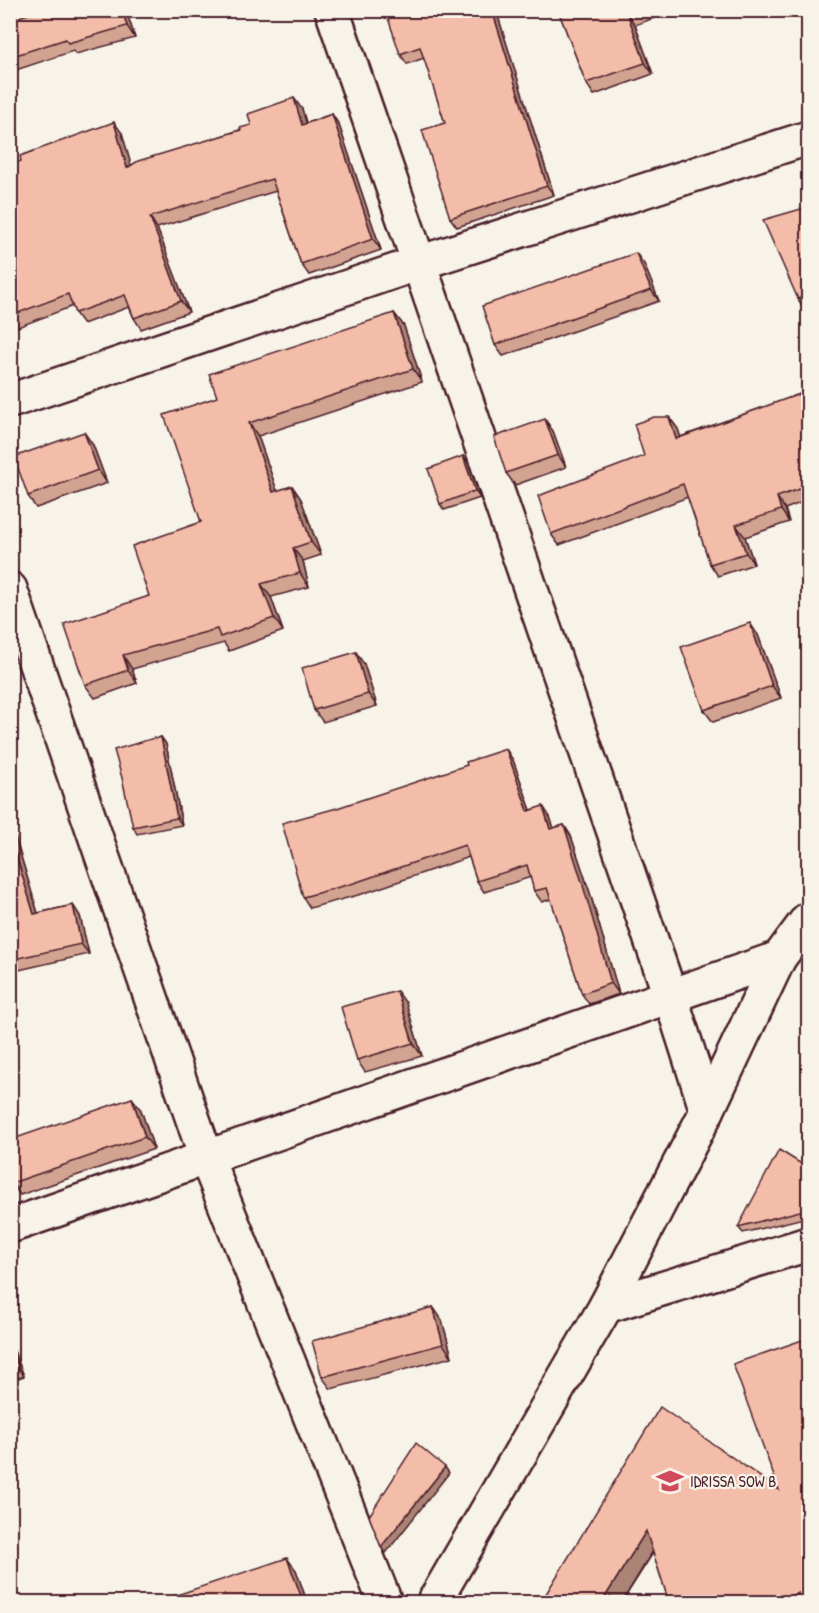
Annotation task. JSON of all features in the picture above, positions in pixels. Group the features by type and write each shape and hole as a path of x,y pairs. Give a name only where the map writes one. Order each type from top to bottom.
{"street":[{"path":"332,10 670,995 707,1110"},
{"path":"10,401 419,263 808,138"},
{"path":"10,589 206,1157 385,1602"},
{"path":"434,1602 606,1306 707,1110 779,958 808,920"},
{"path":"10,1226 779,958"},
{"path":"606,1306 808,1244"}],"building":[{"path":"40,10 122,10 127,26 68,43 66,39 10,57 10,20"},
{"path":"400,10 492,10 547,186 450,218 422,130 445,123 420,47 400,54 387,15"},
{"path":"558,10 635,10 627,13 645,63 586,83"},
{"path":"294,98 302,125 332,114 373,239 301,264 272,179 150,217 181,301 134,318 125,295 75,313 68,294 10,316 10,165 21,161 20,156 114,122 127,168 138,161 241,130 240,128 251,125 248,114"},
{"path":"808,207 808,294 798,299 763,220"},
{"path":"636,253 651,290 495,345 482,306"},
{"path":"394,313 413,369 249,423 273,492 292,486 311,542 293,548 300,573 261,584 274,618 220,637 217,629 123,655 128,670 85,685 64,624 149,596 132,546 201,522 164,415 217,397 209,374"},
{"path":"808,391 808,486 777,497 781,510 736,525 746,553 710,564 683,484 551,534 538,496 644,456 634,424 654,417 669,417 676,439"},
{"path":"545,419 558,455 506,473 494,437"},
{"path":"84,432 98,470 28,496 14,457"},
{"path":"463,456 475,491 440,504 428,469"},
{"path":"750,623 772,686 704,710 681,647"},
{"path":"356,652 368,694 314,710 302,668"},
{"path":"161,737 177,818 133,827 114,750"},
{"path":"506,749 528,811 543,806 550,829 564,825 582,882 611,983 582,994 547,888 534,891 527,865 477,881 465,845 354,883 303,897 282,823 337,808 467,765 466,762"},
{"path":"10,836 34,914 73,905 81,944 10,960"},
{"path":"397,991 413,1043 357,1060 341,1007"},
{"path":"132,1098 145,1137 12,1183 10,1179 10,1140"},
{"path":"779,1150 808,1168 808,1209 738,1227"},
{"path":"433,1307 443,1344 322,1377 312,1341"},
{"path":"808,1338 808,1590 772,1602 669,1602 646,1531 602,1602 541,1602 660,1407 779,1490 733,1364"},
{"path":"10,1347 19,1369 10,1373"},
{"path":"416,1443 445,1467 381,1547 369,1516"},
{"path":"287,1558 301,1596 282,1602 156,1602"}],"place":[{"name":"IDRISSA SOW B","path":"670,1481"}]}
